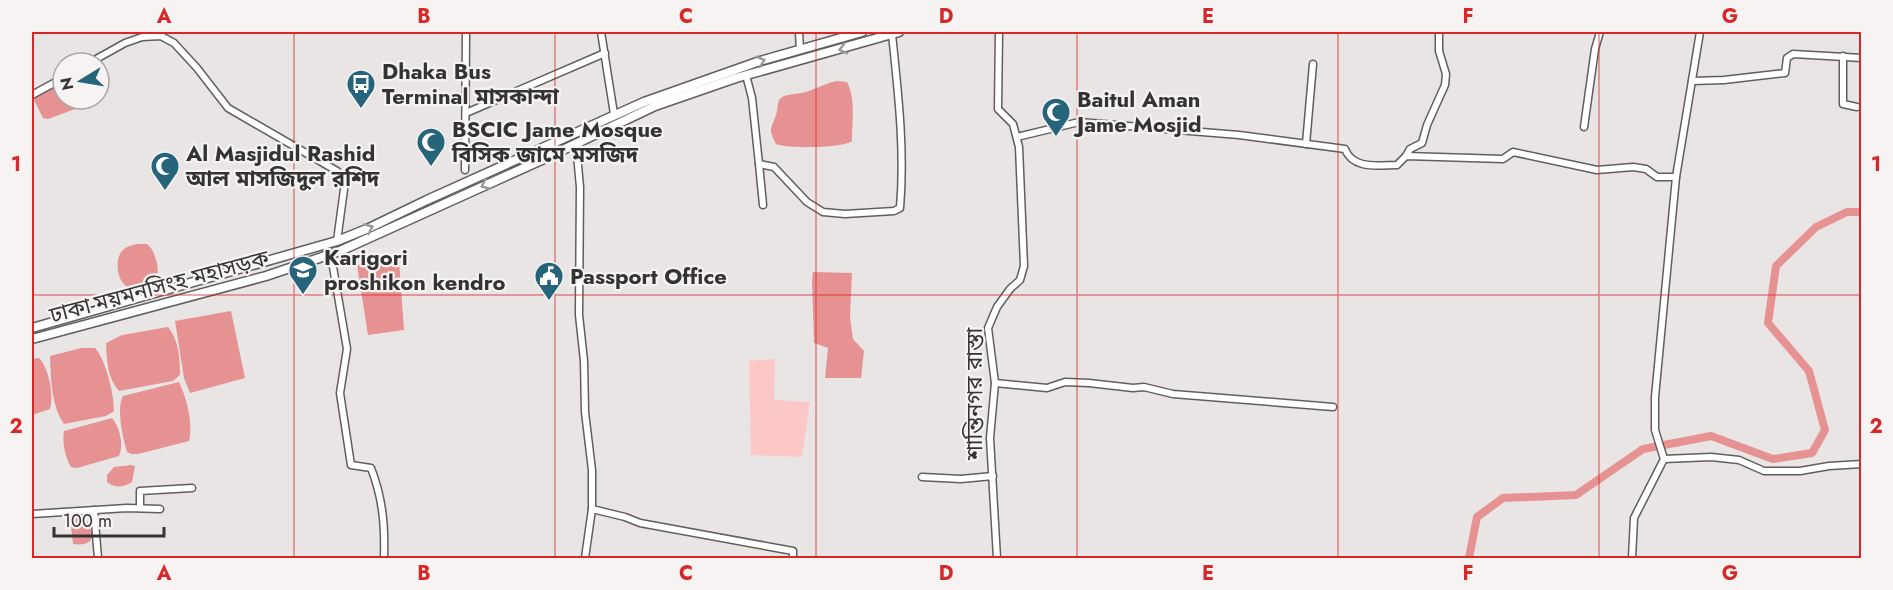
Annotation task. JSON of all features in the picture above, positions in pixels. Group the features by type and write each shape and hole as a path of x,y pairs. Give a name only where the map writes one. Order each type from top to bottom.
{"main road":[{"name":"ঢাকা-ময়মনসিংহ মহাসড়ক","path":"32,328 337,241 614,114 760,61 862,32"},
{"name":"ঢাকা-ময়মনসিংহ মহাসড়ক","path":"32,339 266,276 331,255 655,106 746,75 895,33"}],"street":[{"path":"465,170 466,32"},
{"path":"600,32 614,114"},
{"path":"799,32 800,50"},
{"name":"শান্তিনগর রাস্তা","path":"997,558 990,438 994,383 988,328 997,307 1020,280 1024,266 1019,147 1013,124 998,109 999,32"},
{"path":"1017,137 1079,122 1239,135 1345,149 1348,158 1355,162 1371,165 1397,165 1410,149 1422,143 1427,125 1438,105 1445,85 1446,74 1439,51 1439,32"},
{"path":"1584,127 1595,49 1600,32"},
{"path":"1632,558 1635,518 1664,458 1656,431 1655,397 1676,177 1701,32"},
{"path":"759,164 774,167 807,202 823,212 894,212 900,208 900,111 895,33"},
{"path":"111,51 142,37 161,36 174,43 228,108 337,171 345,182 337,241"},
{"path":"465,112 605,53"},
{"path":"1692,81 1785,73 1787,58 1793,54 1862,58"},
{"path":"1843,56 1843,104 1857,107"},
{"path":"1306,144 1313,63"},
{"path":"746,75 752,98 763,205"},
{"path":"32,95 51,85"},
{"path":"576,144 580,187 579,315 584,361 585,412 592,470 592,509 585,558"},
{"path":"1406,156 1503,159 1513,152 1597,170 1633,167 1646,169 1657,177 1676,177"},
{"path":"331,255 347,349 340,393 351,465 372,468 381,493 385,540 384,558"},
{"path":"994,383 1047,388 1065,382 1144,387 1162,393 1333,407"},
{"path":"1664,458 1711,457 1738,460 1764,471 1800,471 1862,464"},
{"path":"922,477 961,479 993,476"},
{"path":"140,508 140,491 192,488"},
{"path":"32,514 160,509"},
{"path":"592,509 640,523 793,551 793,558"},
{"path":"94,510 98,558"}],"shaded area":[{"path":"837,81 847,82 852,96 852,141 815,147 791,147 776,144 771,129 779,100 786,95 806,92"},
{"path":"51,87 51,111 70,111 48,119 43,118 33,98"},
{"path":"137,244 147,244 151,248 158,272 148,287 140,290 131,289 124,284 119,274 118,260 122,251"},
{"path":"399,260 404,330 368,335 357,265"},
{"path":"813,272 852,273 850,317 853,339 864,351 861,378 825,378 828,348 814,343"},
{"path":"231,311 245,378 190,393 184,378 175,321"},
{"path":"168,327 177,344 180,375 173,381 119,391 110,374 106,343 122,335"},
{"path":"81,348 95,348 99,353 109,378 114,411 106,416 64,424 54,400 50,356"},
{"path":"39,358 48,375 51,403 50,409 32,415 32,359"},
{"path":"775,359 774,400 810,402 802,457 751,455 749,361"},
{"path":"179,382 188,411 189,441 138,454 127,452 120,416 123,396"},
{"path":"112,418 120,437 119,456 77,468 71,467 63,440 64,431"},
{"path":"135,466 132,482 114,486 107,482 107,475 114,467"},
{"path":"80,517 88,522 93,536 85,544 73,544 71,526 75,518"}],"waterway":[{"path":"1469,558 1477,517 1503,498 1576,495 1643,449 1711,436 1773,459 1812,453 1825,430 1809,371 1768,323 1776,266 1816,227 1847,212 1862,212"}],"place":[{"name":"Dhaka Bus Terminal মাসকান্দা","path":"361,110"},
{"name":"Baitul Aman Jame Mosjid","path":"1056,138"},
{"name":"BSCIC Jame Mosque বিসিক জামে মসজিদ","path":"431,168"},
{"name":"Al Masjidul Rashid আল মাসজিদুল রশিদ","path":"165,192"},
{"name":"Karigori proshikon kendro","path":"303,296"},
{"name":"Passport Office","path":"549,302"}]}
